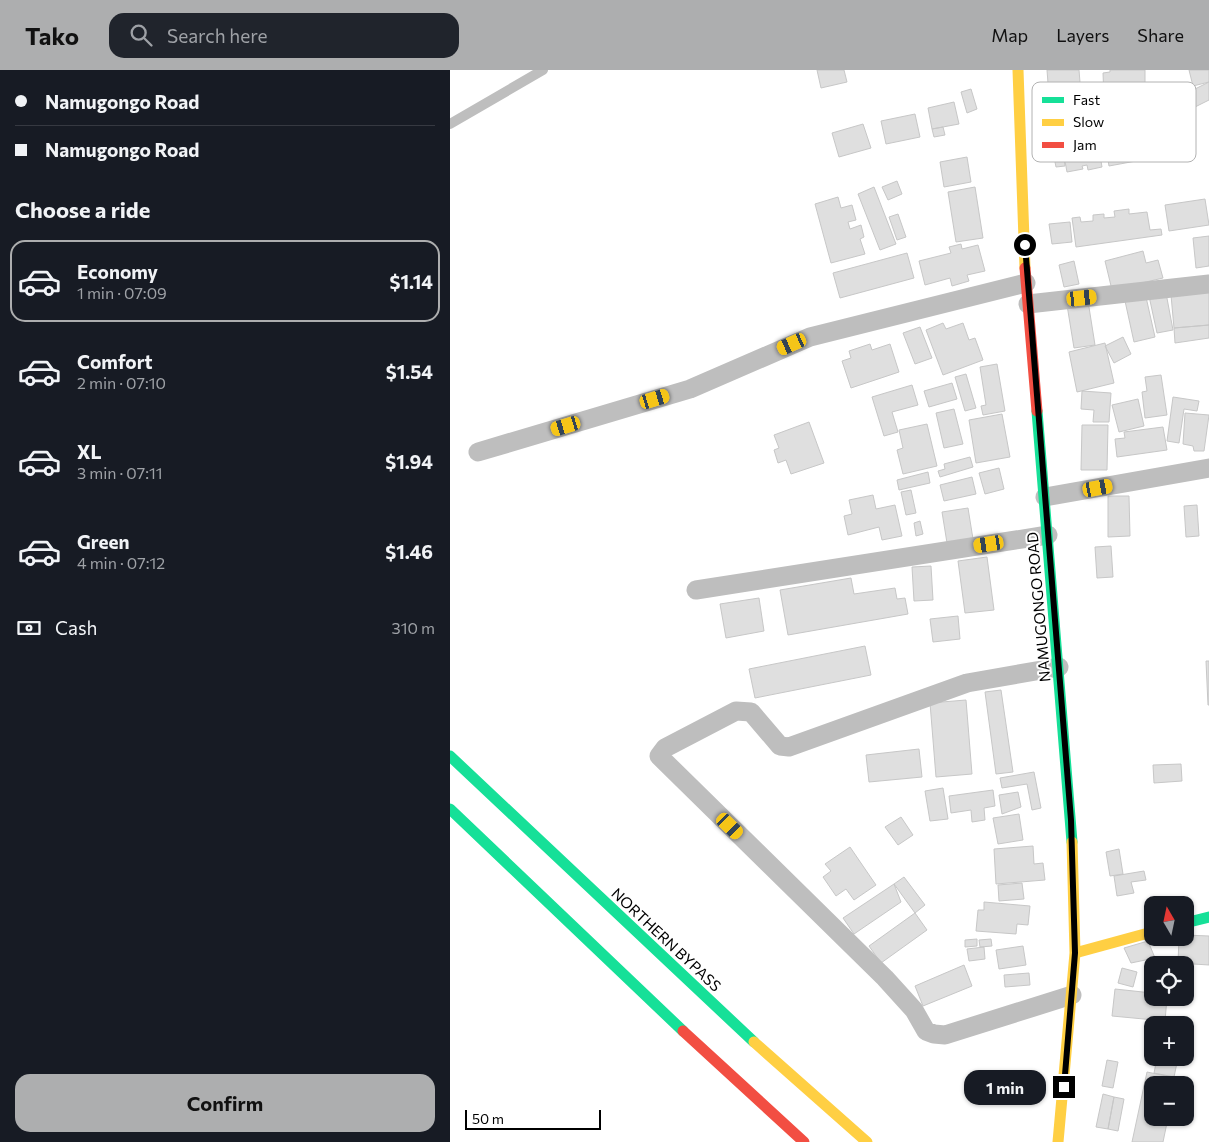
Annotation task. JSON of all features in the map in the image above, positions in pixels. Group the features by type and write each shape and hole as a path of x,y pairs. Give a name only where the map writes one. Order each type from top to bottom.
{"main road":[{"name":"NAMUGONGO ROAD","path":"1018,70 1026,284 1071,820 1075,953 1058,1142"},
{"name":"NORTHERN BYPASS","path":"450,756 621,920 775,1062 867,1142"},
{"path":"450,808 746,1090 804,1142"},
{"path":"1194,921 1209,917"},
{"path":"1075,953 1144,934"}],"street":[{"path":"478,452 690,389 810,337 1026,284"},
{"path":"1028,304 1209,284"},
{"path":"1044,497 1209,468"},
{"path":"696,590 1048,535"},
{"path":"1059,667 967,683 789,747 780,746 751,712 736,711 665,748 659,756 885,978 914,1010 926,1031 945,1035 1072,995"}],"lane":[{"path":"450,124 543,70"}],"building":[{"path":"817,70 844,70 847,82 821,88"},
{"path":"1047,70 1079,70 1080,82 1048,82"},
{"path":"1110,70 1145,70 1145,82 1103,82 1103,73 1110,72"},
{"path":"1189,70 1209,70 1209,82 1196,85 1196,82 1192,82"},
{"path":"1209,82 1209,100 1196,106 1196,88"},
{"path":"971,89 977,109 967,113 961,92"},
{"path":"954,102 959,124 932,129 928,108"},
{"path":"915,114 920,137 886,144 881,121"},
{"path":"863,124 871,148 839,157 832,133"},
{"path":"943,127 945,135 934,137 932,129"},
{"path":"967,157 971,182 944,187 940,162"},
{"path":"1055,162 1064,162 1065,166 1056,167"},
{"path":"1065,162 1101,162 1102,167 1088,170 1087,165 1082,166 1083,169 1067,172"},
{"path":"1108,162 1131,162 1109,166"},
{"path":"897,181 902,194 888,200 882,187"},
{"path":"874,187 896,244 880,250 858,194"},
{"path":"975,187 983,238 956,242 948,192"},
{"path":"838,197 841,208 852,205 856,220 848,222 850,229 861,225 864,237 860,239 865,254 831,263 815,204"},
{"path":"1205,199 1209,225 1169,231 1165,205"},
{"path":"1129,209 1129,214 1147,212 1150,230 1161,229 1162,235 1076,247 1072,218 1080,217 1081,222 1093,221 1093,215 1104,214 1104,218 1115,217 1114,211"},
{"path":"898,214 906,237 897,240 889,217"},
{"path":"1070,222 1072,242 1052,244 1049,224"},
{"path":"1209,236 1209,266 1196,268 1193,238"},
{"path":"961,244 962,249 978,245 985,271 967,275 969,281 952,286 950,278 925,285 919,261 951,253 949,247"},
{"path":"1143,251 1146,263 1158,260 1163,278 1112,290 1105,261"},
{"path":"907,253 914,278 840,298 833,273"},
{"path":"1074,261 1079,284 1064,287 1059,265"},
{"path":"1209,289 1209,325 1174,328 1171,295"},
{"path":"1166,293 1173,330 1157,333 1149,296"},
{"path":"1146,297 1155,337 1134,342 1125,301"},
{"path":"1088,301 1095,345 1074,348 1067,305"},
{"path":"943,323 946,329 963,323 969,340 975,338 983,360 943,375 926,330"},
{"path":"1209,325 1209,338 1175,343 1174,328"},
{"path":"920,327 932,358 915,364 903,333"},
{"path":"1123,337 1131,354 1114,363 1105,346"},
{"path":"1105,343 1114,383 1077,392 1069,352"},
{"path":"870,344 872,350 890,344 899,372 851,388 842,361 851,358 849,351"},
{"path":"997,364 1005,411 983,415 981,406 986,405 980,367"},
{"path":"966,374 976,408 965,411 955,377"},
{"path":"1161,375 1167,415 1145,418 1142,392 1147,391 1145,377"},
{"path":"952,383 957,399 929,407 924,391"},
{"path":"912,385 918,405 892,412 898,432 884,436 872,397"},
{"path":"1082,391 1111,393 1109,422 1093,422 1094,410 1081,409"},
{"path":"1173,397 1199,401 1197,411 1184,409 1179,443 1167,441"},
{"path":"1138,399 1144,426 1119,432 1112,405"},
{"path":"954,409 963,444 944,448 936,413"},
{"path":"1185,413 1209,415 1204,451 1194,451 1193,446 1183,444"},
{"path":"1002,414 1010,457 976,463 969,420"},
{"path":"809,422 824,463 791,474 786,460 778,463 774,450 779,448 774,435"},
{"path":"927,424 937,466 903,474 897,450 903,448 899,430"},
{"path":"1082,425 1108,425 1107,470 1081,470"},
{"path":"1163,427 1167,450 1117,457 1115,439 1125,438 1124,432"},
{"path":"970,457 973,467 940,477 938,471 945,469 944,464"},
{"path":"999,468 1004,489 985,494 979,473"},
{"path":"928,472 930,483 899,490 897,480"},
{"path":"972,477 976,494 944,501 940,485"},
{"path":"911,490 916,513 906,515 901,492"},
{"path":"873,495 876,509 895,505 902,536 882,540 879,527 848,535 844,516 852,514 849,500"},
{"path":"1108,496 1129,496 1130,536 1108,537"},
{"path":"1197,505 1199,536 1186,537 1184,506"},
{"path":"968,508 973,539 947,543 942,512"},
{"path":"920,521 923,534 916,536 914,523"},
{"path":"1111,546 1113,577 1097,578 1095,547"},
{"path":"987,557 994,610 965,613 958,561"},
{"path":"931,566 933,600 914,601 912,567"},
{"path":"851,578 854,594 895,588 897,599 905,598 908,614 788,635 780,590"},
{"path":"759,598 764,631 726,638 720,604"},
{"path":"958,616 960,639 933,642 930,619"},
{"path":"865,646 871,675 755,698 749,669"},
{"path":"1206,661 1209,661 1209,705 1208,705"},
{"path":"1001,690 1013,772 996,774 985,692"},
{"path":"966,700 972,774 936,777 930,703"},
{"path":"919,749 922,777 869,782 866,755"},
{"path":"1181,764 1182,781 1154,783 1153,765"},
{"path":"1034,772 1041,808 1032,810 1027,784 1002,788 1000,778"},
{"path":"943,788 948,819 930,821 925,791"},
{"path":"993,790 995,806 984,808 985,820 972,822 971,810 951,813 949,796"},
{"path":"1018,792 1021,807 1002,814 999,795"},
{"path":"1019,814 1023,840 998,844 993,818"},
{"path":"901,817 913,835 898,845 885,827"},
{"path":"1033,846 1034,864 1043,863 1045,880 996,884 994,849"},
{"path":"850,847 876,885 854,900 846,889 836,896 823,877 831,871 825,864"},
{"path":"1119,849 1123,874 1110,876 1106,852"},
{"path":"1144,871 1146,880 1131,882 1134,893 1117,896 1114,876"},
{"path":"904,877 925,905 915,913 894,884"},
{"path":"1022,883 1024,899 999,901 998,885"},
{"path":"894,884 901,902 854,934 843,918"},
{"path":"984,902 1030,906 1028,925 1017,924 1016,934 976,931 978,910 984,910"},
{"path":"915,913 927,930 881,963 869,946"},
{"path":"1194,935 1209,936 1209,965 1194,964 1194,956 1178,956 1179,946 1194,946"},
{"path":"977,939 977,946 965,947 965,940"},
{"path":"991,939 992,946 980,947 979,940"},
{"path":"1144,942 1144,946 1150,946 1154,956 1144,956 1144,960 1131,963 1124,948"},
{"path":"1023,946 1026,965 999,969 996,950"},
{"path":"984,947 985,959 969,961 967,949"},
{"path":"964,965 972,986 923,1006 915,986"},
{"path":"1122,968 1137,972 1133,987 1118,983"},
{"path":"1029,973 1030,985 1005,987 1004,975"},
{"path":"1115,989 1144,992 1144,1006 1166,1006 1165,1016 1144,1016 1144,1019 1112,1016"},
{"path":"1107,1060 1118,1062 1113,1088 1102,1086"},
{"path":"1155,1066 1176,1066 1174,1076 1154,1073"},
{"path":"1147,1072 1166,1076 1146,1076"},
{"path":"1144,1086 1144,1126 1166,1126 1163,1142 1132,1142"},
{"path":"1103,1094 1114,1097 1108,1129 1096,1127"},
{"path":"1114,1097 1124,1099 1118,1131 1108,1129"}],"traffic: fast":[{"path":"1037,411 1072,842"},
{"path":"450,756 754,1042"},
{"path":"450,809 683,1031"},
{"path":"1194,921 1209,917"}],"traffic: slow":[{"path":"1018,70 1025,268"},
{"path":"1058,1142 1075,953 1072,842"},
{"path":"1075,953 1144,934"},
{"path":"754,1042 867,1142"}],"traffic: jam":[{"path":"1025,268 1037,411"},
{"path":"683,1031 804,1142"}],"route":[{"path":"1025,245 1026,284 1071,820 1075,953 1064,1087"}]}
